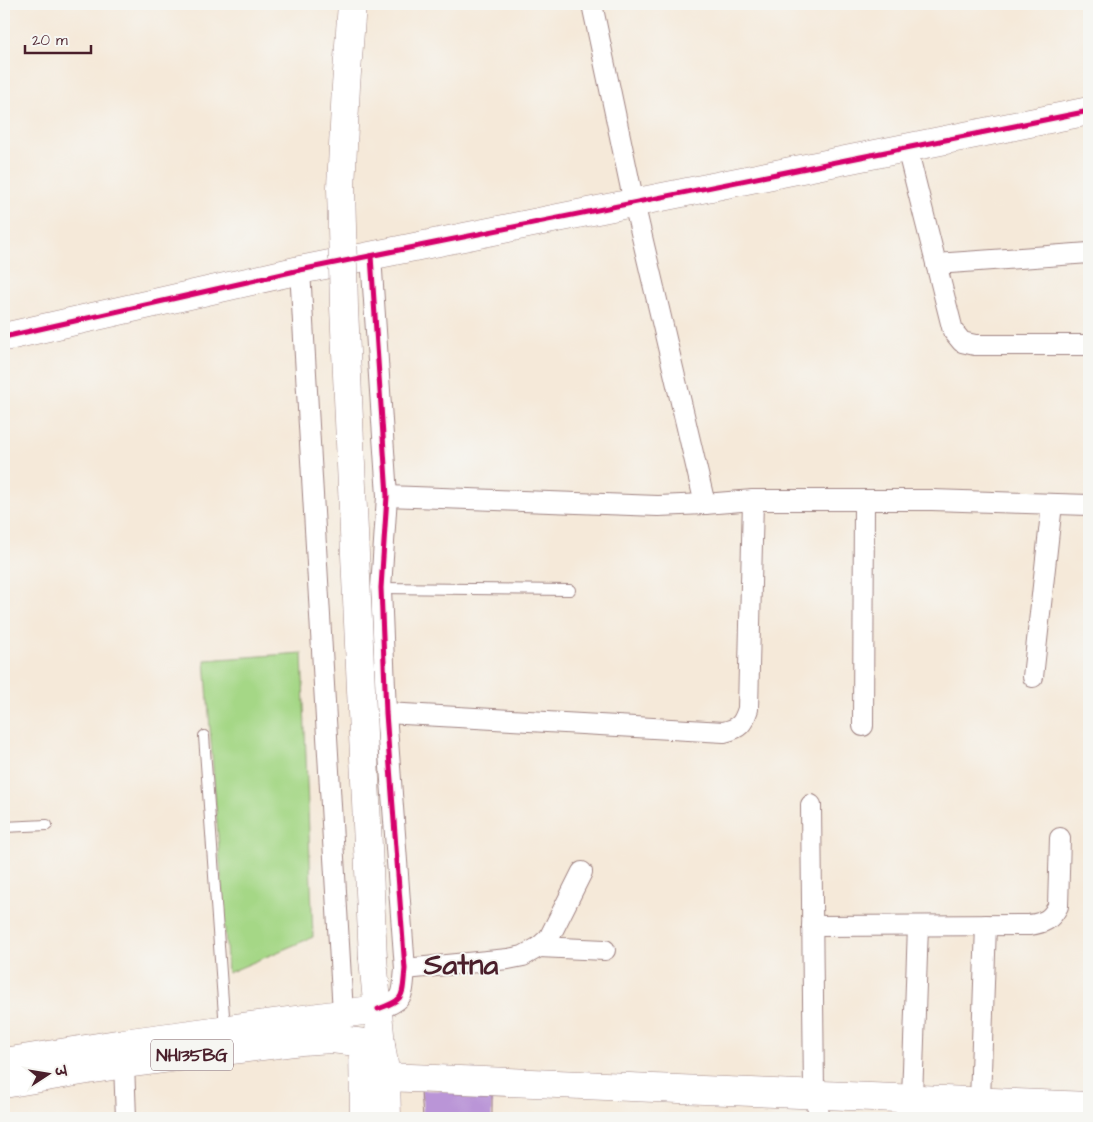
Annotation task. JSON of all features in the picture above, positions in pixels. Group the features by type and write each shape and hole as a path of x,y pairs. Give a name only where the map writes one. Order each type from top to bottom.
{"main road":[{"path":"352,4 341,187 344,298 373,967 361,1010 372,1044 386,1077 387,1118"},
{"path":"4,337 300,270 1089,111"},
{"name":"NH135BG","path":"4,1084 124,1064 361,1010"},
{"name":"NH135BG","path":"4,1062 123,1043 226,1040 332,1040 372,1044"},
{"path":"364,1118 372,1044"},
{"path":"386,1077 817,1106 912,1098 1089,1106"}],"street":[{"path":"592,4 634,203 705,504"},
{"path":"907,148 953,331 962,342 976,345 1089,345"},
{"path":"936,264 1089,253"},
{"path":"300,270 361,1010 397,1002 402,996 404,969 386,713 381,588 386,496 371,256"},
{"path":"386,496 658,506 753,500 932,500 1089,505"},
{"path":"386,713 724,732 736,729 744,721 748,708 753,500"},
{"path":"863,726 864,501"},
{"path":"1033,677 1052,504"},
{"path":"811,805 817,1106"},
{"path":"812,926 1029,925 1043,923 1053,916 1058,906 1060,838"},
{"path":"404,969 508,959 523,956 539,948 549,938 582,872"},
{"path":"980,1101 986,925"},
{"path":"912,1098 918,926"},
{"path":"539,948 605,950"},
{"path":"124,1064 126,1118"}],"lane":[{"path":"381,588 570,590"},
{"path":"204,736 226,1040"},
{"path":"4,827 47,825"}],"green space":[{"path":"302,653 313,937 228,973 205,660"}],"building":[{"path":"421,1090 492,1091 492,1118 423,1118"}],"cycle path":[{"path":"4,337 300,270 1089,111"},
{"path":"371,256 387,496 381,588 386,713 405,969 401,996 394,1002 378,1009"}],"district":[{"name":"Satna","path":"461,964"}]}
